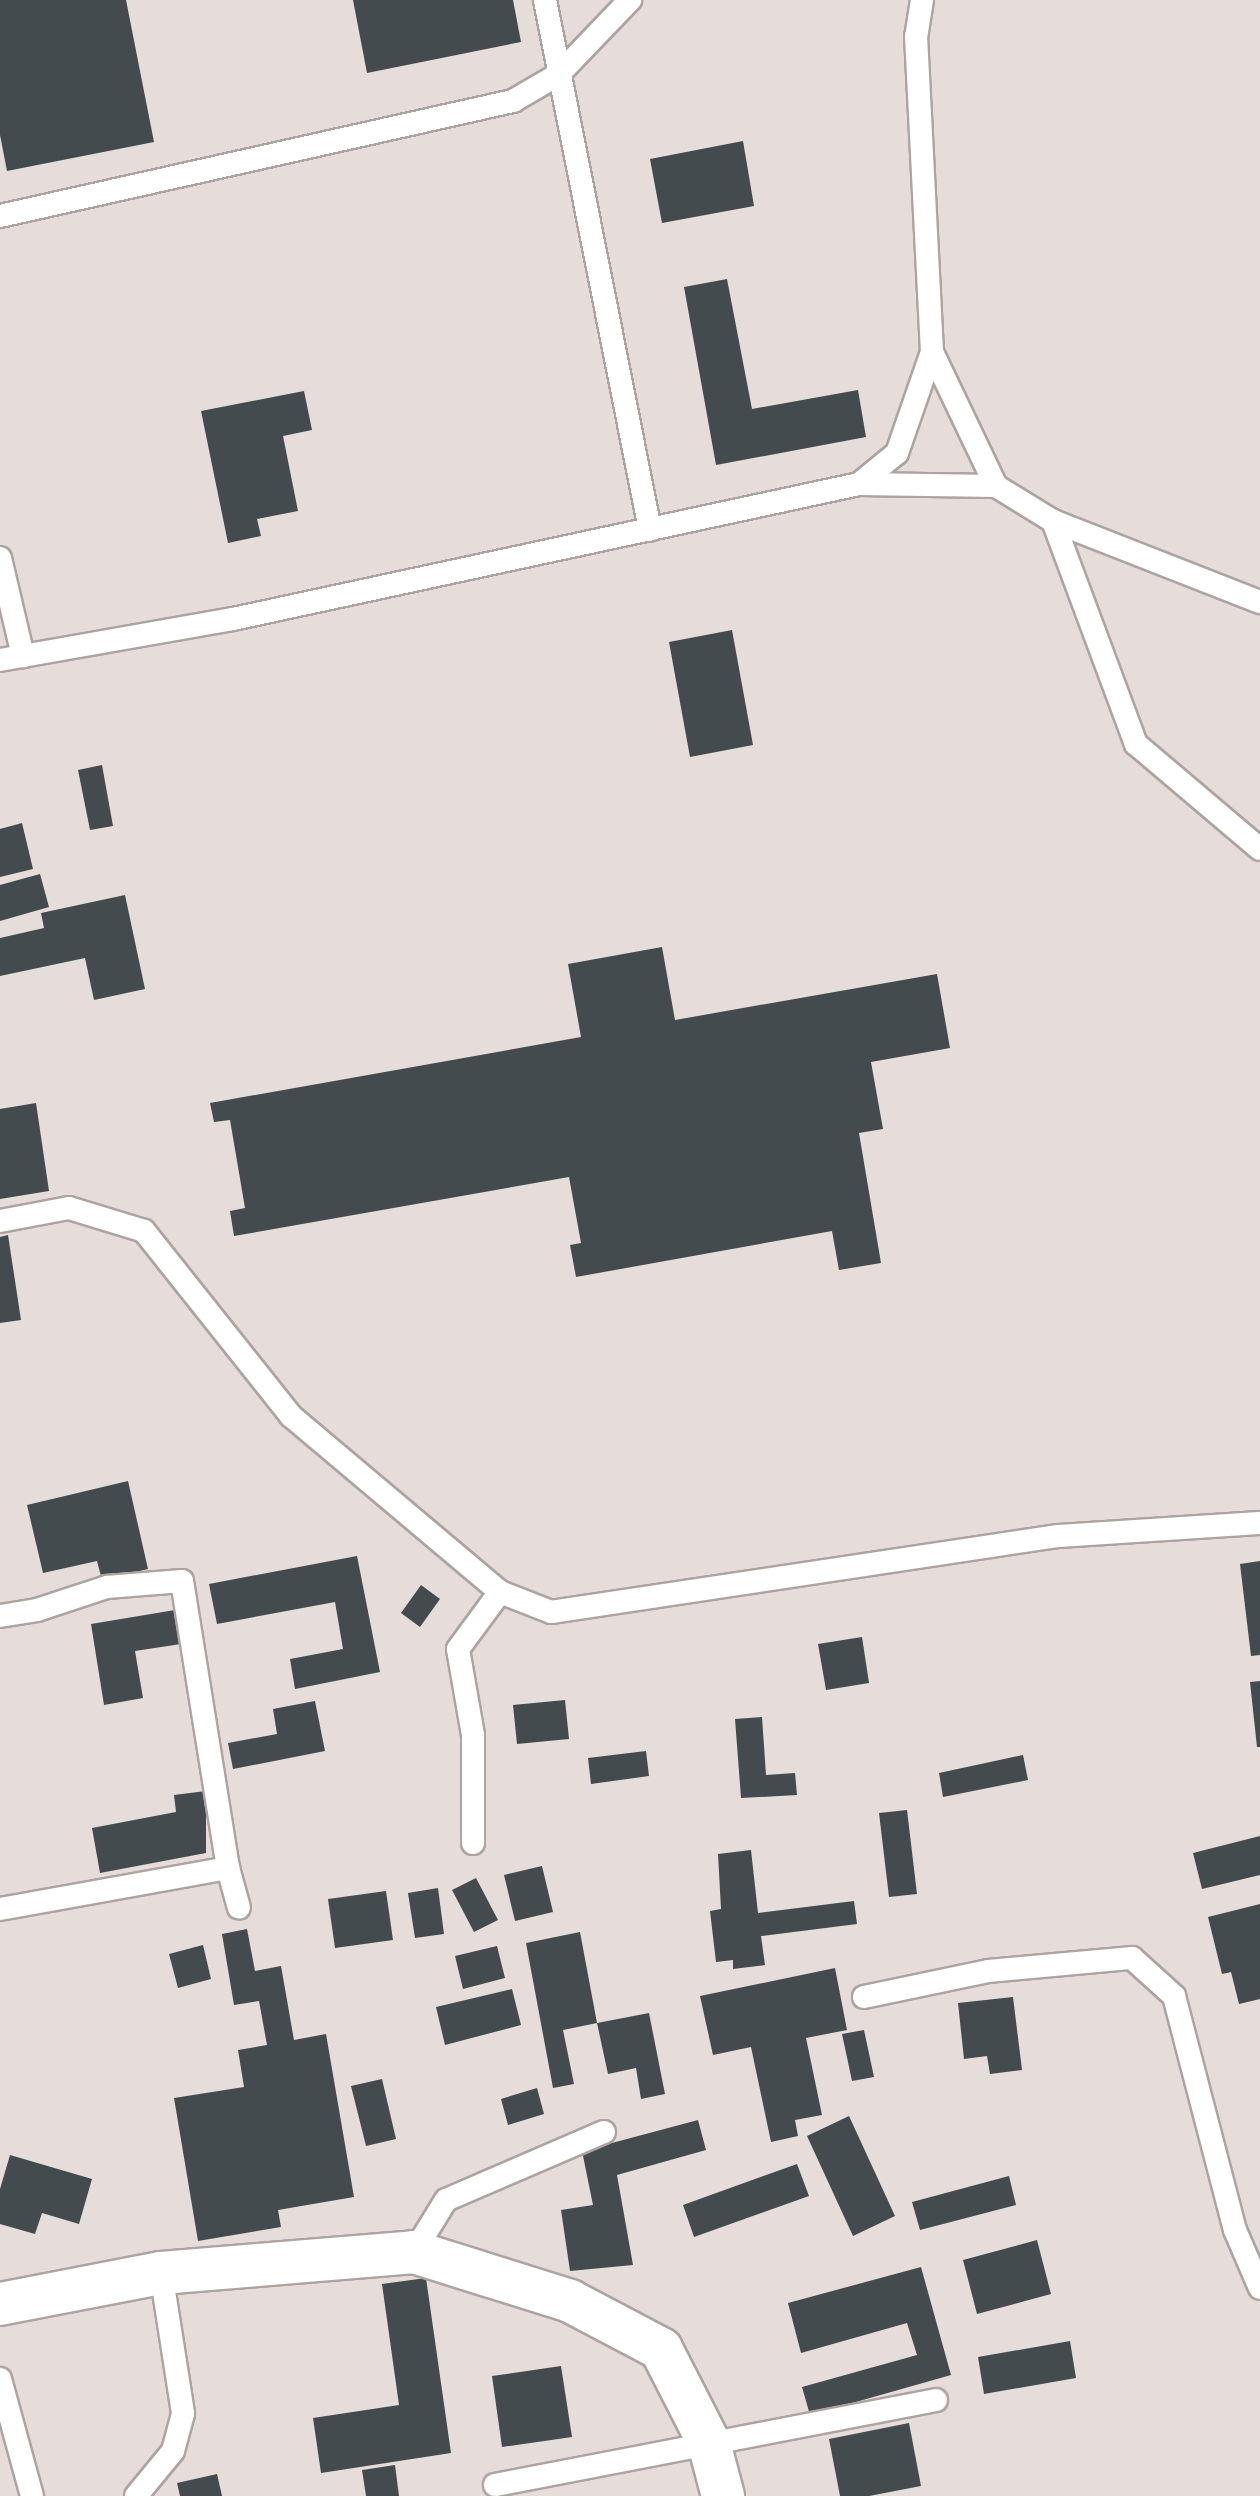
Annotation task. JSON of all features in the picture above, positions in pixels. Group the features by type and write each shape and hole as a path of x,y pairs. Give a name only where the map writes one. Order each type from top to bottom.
{"street":[{"path":"0,2304 161,2273 414,2252 570,2301 662,2350 709,2444 723,2496"}],"lane":[{"path":"545,0 650,530"},
{"path":"0,216 513,101 559,74 630,0"},
{"path":"859,484 897,453 932,352 916,36 922,0"},
{"path":"932,352 996,486"},
{"path":"0,558 11,658 233,620 859,484 996,486 1053,521 1260,602"},
{"path":"1053,521 1136,744 1260,849"},
{"path":"0,1221 69,1208 144,1231 292,1416 500,1592 551,1612 1058,1536 1260,1523"},
{"path":"0,1616 37,1610 107,1587 182,1581 228,1868 239,1908"},
{"path":"473,1843 473,1735 458,1648 500,1592"},
{"path":"0,1909 228,1868"},
{"path":"864,1997 988,1970 1132,1958 1174,1996 1235,2230 1260,2288"},
{"path":"414,2252 446,2200 604,2132"},
{"path":"136,2496 172,2451 183,2413 161,2273"},
{"path":"0,2379 32,2496"},
{"path":"495,2486 936,2400"}],"building":[{"path":"0,0 126,0 154,142 7,171 0,135"},
{"path":"353,0 513,0 521,42 367,73"},
{"path":"743,141 754,206 662,223 650,159"},
{"path":"727,279 752,409 858,390 866,437 716,465 684,287"},
{"path":"304,391 312,430 283,436 298,511 257,519 261,536 228,543 201,411"},
{"path":"732,630 753,745 690,757 669,642"},
{"path":"102,765 113,826 90,830 78,770"},
{"path":"22,823 33,869 0,877 0,829"},
{"path":"40,874 49,907 0,921 0,885"},
{"path":"125,895 145,989 94,1000 85,958 0,976 0,938 44,928 41,913"},
{"path":"662,947 675,1020 937,974 950,1048 871,1062 883,1129 859,1133 881,1263 839,1270 832,1231 576,1277 570,1245 581,1243 569,1177 234,1236 230,1211 245,1208 230,1120 214,1122 210,1103 581,1037 568,964"},
{"path":"36,1103 49,1191 0,1199 0,1109"},
{"path":"8,1235 21,1320 0,1323 0,1237"},
{"path":"128,1481 148,1569 102,1580 97,1561 43,1573 27,1505"},
{"path":"357,1556 380,1672 295,1689 290,1659 343,1649 335,1602 217,1624 209,1584"},
{"path":"1260,1561 1260,1655 1251,1656 1240,1564"},
{"path":"421,1585 440,1599 420,1627 401,1613"},
{"path":"175,1610 181,1644 135,1651 143,1698 104,1705 91,1624"},
{"path":"862,1637 869,1683 826,1690 818,1644"},
{"path":"1260,1681 1260,1747 1257,1747 1250,1682"},
{"path":"565,1700 569,1739 517,1744 513,1705"},
{"path":"315,1701 325,1751 233,1769 228,1743 277,1734 273,1709"},
{"path":"762,1717 766,1775 795,1773 797,1795 741,1798 735,1719"},
{"path":"646,1751 649,1776 591,1784 588,1758"},
{"path":"1023,1755 1028,1780 943,1797 939,1773"},
{"path":"206,1791 206,1853 100,1873 92,1828 176,1812 174,1795"},
{"path":"907,1810 917,1894 889,1897 879,1813"},
{"path":"1260,1836 1260,1875 1202,1889 1193,1853"},
{"path":"751,1850 758,1913 854,1901 857,1924 761,1936 765,1965 733,1969 733,1960 716,1962 710,1911 721,1909 718,1854"},
{"path":"542,1866 553,1912 515,1921 504,1875"},
{"path":"476,1878 498,1920 474,1932 452,1890"},
{"path":"438,1888 444,1934 415,1938 408,1893"},
{"path":"386,1891 393,1940 335,1948 328,1899"},
{"path":"1260,1904 1260,1999 1239,2004 1231,1972 1222,1974 1208,1917"},
{"path":"247,1929 255,1971 281,1966 294,2040 326,2034 354,2197 278,2210 281,2227 198,2241 174,2098 244,2087 238,2050 267,2045 259,2001 234,2005 222,1934"},
{"path":"580,1932 597,2023 563,2030 574,2084 553,2088 526,1943"},
{"path":"203,1945 211,1979 178,1988 169,1954"},
{"path":"497,1946 505,1978 463,1989 455,1956"},
{"path":"835,1968 847,2030 806,2038 822,2115 795,2120 798,2136 771,2142 751,2047 713,2055 700,1996"},
{"path":"512,1989 521,2025 445,2045 436,2007"},
{"path":"1013,1997 1022,2070 990,2074 987,2056 964,2059 958,2003"},
{"path":"649,2013 665,2094 641,2099 636,2068 608,2074 597,2023"},
{"path":"864,2030 874,2077 852,2081 842,2034"},
{"path":"382,2079 396,2139 366,2146 351,2086"},
{"path":"537,2088 544,2114 508,2125 501,2099"},
{"path":"849,2116 895,2216 853,2236 807,2136"},
{"path":"698,2120 706,2150 617,2175 633,2265 570,2271 561,2210 593,2205 582,2151"},
{"path":"10,2155 92,2179 79,2224 42,2213 35,2234 0,2224 0,2189"},
{"path":"797,2164 809,2196 694,2237 683,2205"},
{"path":"1009,2176 1016,2205 920,2230 912,2202"},
{"path":"1037,2240 1051,2294 977,2314 963,2260"},
{"path":"921,2267 951,2375 810,2415 802,2387 917,2355 907,2323 801,2353 788,2303"},
{"path":"426,2278 451,2453 321,2473 313,2418 399,2405 382,2284"},
{"path":"1070,2341 1076,2378 984,2394 978,2357"},
{"path":"561,2366 572,2437 502,2447 492,2376"},
{"path":"909,2423 921,2486 869,2496 840,2496 829,2439"},
{"path":"395,2465 399,2496 366,2496 362,2470"},
{"path":"217,2474 222,2496 180,2496 177,2483"}]}
